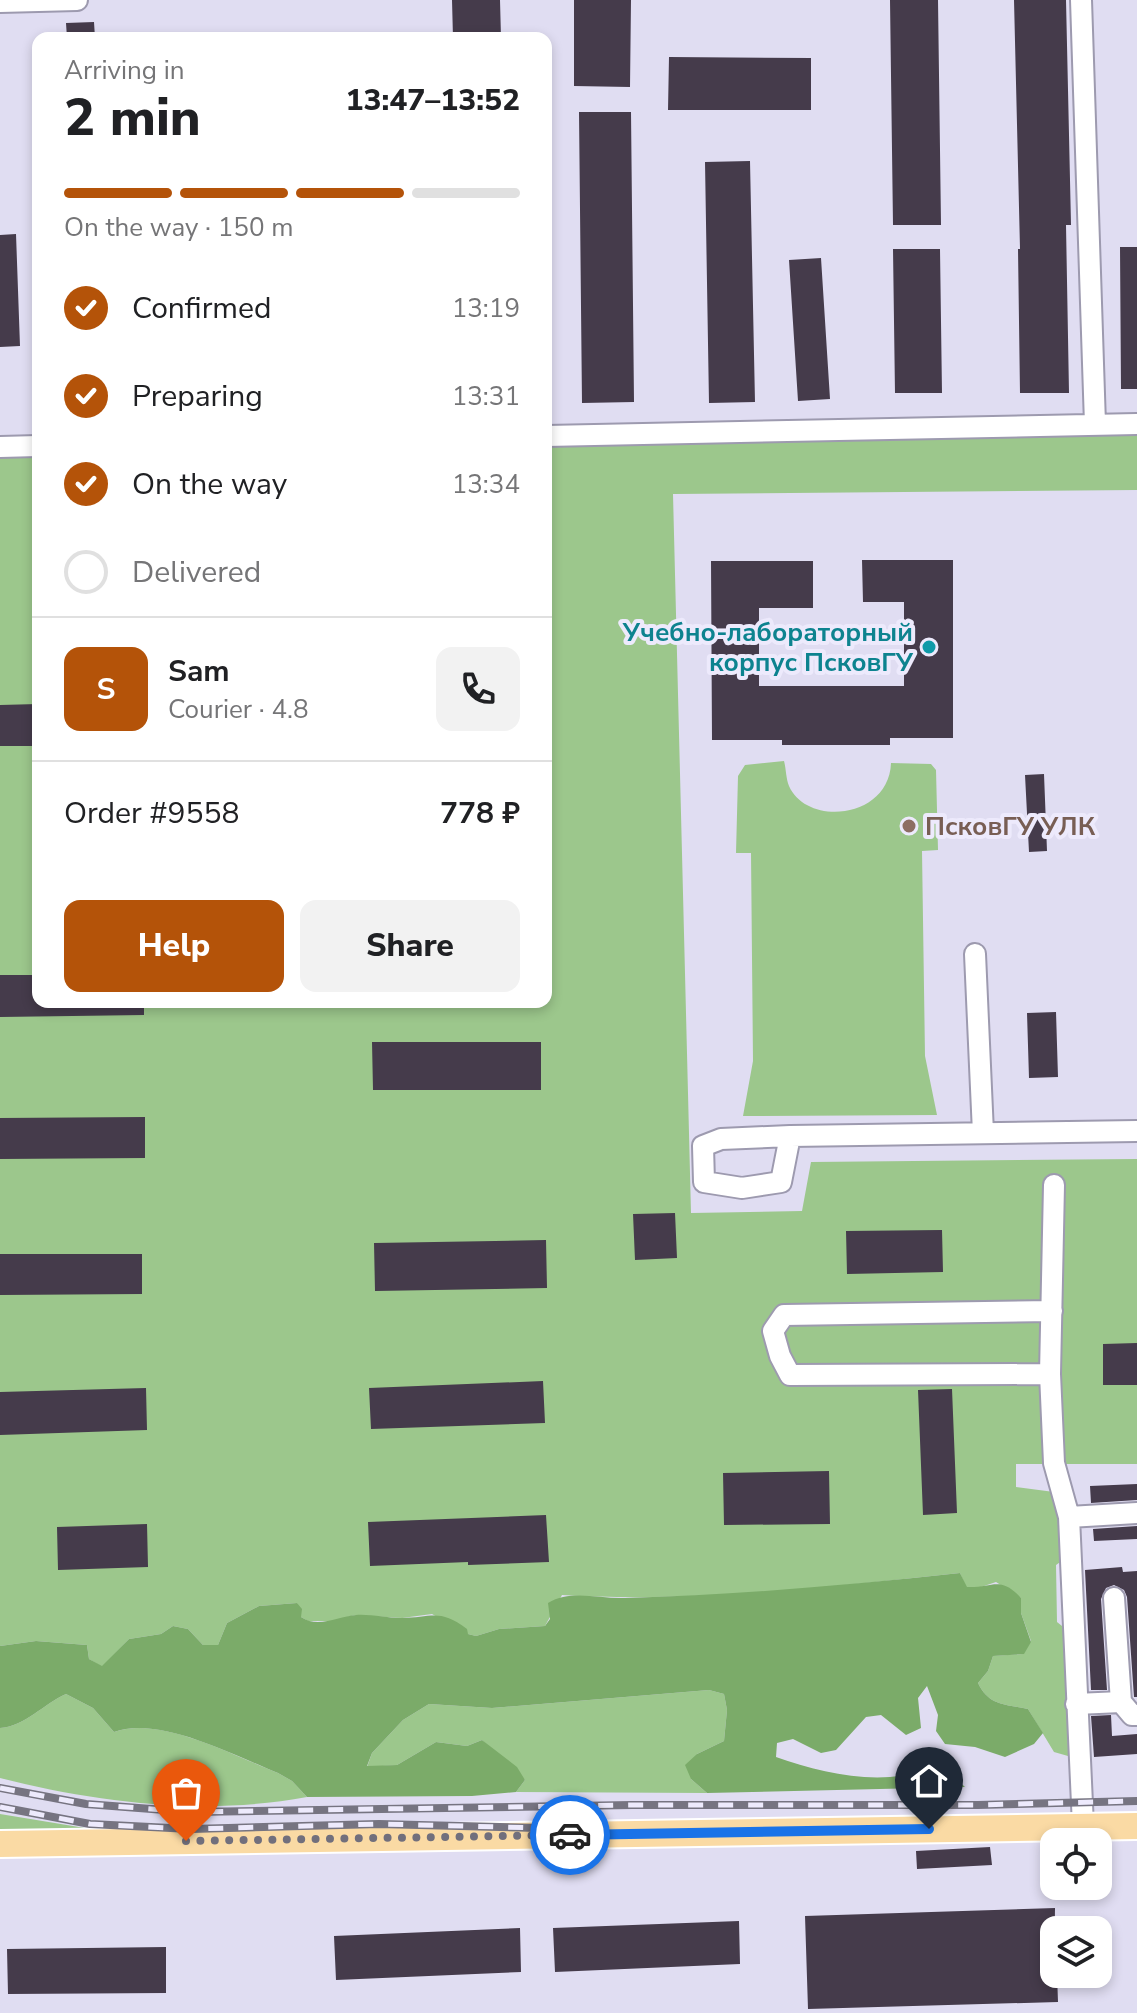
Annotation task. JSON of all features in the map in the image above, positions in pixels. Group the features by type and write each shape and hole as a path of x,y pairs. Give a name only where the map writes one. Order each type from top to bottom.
{"main road":[{"path":"0,1844 1137,1826"}],"lane":[{"path":"0,2 77,0"},
{"path":"1081,0 1095,424"},
{"path":"552,436 1137,424"},
{"path":"0,447 32,446"},
{"path":"975,954 983,1133"},
{"path":"790,1136 1137,1131"},
{"path":"1054,1185 1050,1374 1054,1463 1069,1517 1083,1826"},
{"path":"1050,1374 790,1375 780,1356 773,1331 784,1315 1052,1311"},
{"path":"1069,1517 1137,1513"},
{"path":"1076,1704 1129,1708 1114,1598"}],"green space":[{"path":"1137,431 1137,490 673,494 691,1213 802,1211 811,1162 1137,1159 1137,1464 1016,1464 1016,1487 1054,1492 1066,1519 1066,1558 1056,1565 1057,1622 1067,1630 1068,1756 1054,1752 1028,1709 998,1703 982,1691 978,1683 988,1671 993,1656 1023,1654 1031,1641 1021,1613 1021,1598 996,1582 981,1587 966,1587 960,1573 711,1595 562,1595 545,1626 499,1629 476,1636 432,1614 402,1618 355,1615 332,1621 308,1621 301,1617 297,1603 259,1606 227,1623 218,1645 203,1645 188,1629 173,1626 161,1634 129,1639 102,1667 89,1659 87,1645 36,1641 0,1646 0,458 32,457 32,1008 552,1008 552,445"},
{"path":"784,761 789,786 798,799 812,808 829,812 863,806 877,796 887,782 891,763 931,764 936,770 938,850 922,851 925,1056 937,1115 743,1116 753,1061 751,853 736,853 738,776 745,765"},
{"path":"960,1573 967,1587 1002,1585 1021,1598 1021,1613 1031,1642 1024,1654 993,1656 988,1671 978,1683 993,1700 1028,1709 1043,1733 1034,1744 1005,1757 975,1747 945,1744 936,1731 938,1715 927,1686 918,1698 921,1728 906,1735 881,1715 866,1717 836,1750 821,1753 793,1739 777,1743 776,1757 832,1773 890,1777 927,1769 933,1755 945,1760 952,1775 965,1787 707,1793 691,1779 685,1765 697,1754 724,1741 727,1710 724,1694 709,1690 492,1708 429,1704 403,1720 372,1753 367,1766 397,1765 436,1742 467,1746 482,1740 517,1767 525,1780 516,1792 472,1796 307,1797 292,1781 278,1773 197,1740 153,1729 132,1728 114,1732 93,1708 66,1694 26,1719 0,1728 0,1646 36,1641 87,1645 89,1659 102,1666 129,1639 161,1634 173,1626 188,1629 203,1645 218,1645 227,1623 259,1606 297,1603 302,1609 301,1617 314,1622 356,1615 401,1618 442,1616 457,1622 467,1629 468,1634 476,1636 499,1629 545,1626 550,1619 548,1603 566,1596 625,1598 709,1595"},
{"path":"709,1690 724,1694 727,1710 724,1741 697,1754 691,1779 707,1793 516,1792 525,1780 482,1740 467,1746 436,1742 397,1765 367,1767 372,1753 403,1720 429,1704 492,1708"},
{"path":"66,1694 93,1708 114,1732 132,1728 153,1729 197,1740 278,1773 292,1781 307,1797 231,1806 153,1804 75,1794 0,1778 0,1728 26,1719"},
{"path":"0,1814 91,1829 0,1831"}],"building":[{"path":"452,0 500,0 501,32 453,32"},
{"path":"574,0 631,0 630,87 574,86"},
{"path":"890,0 938,0 941,225 893,225"},
{"path":"1014,0 1066,0 1071,225 1066,225 1069,393 1020,393"},
{"path":"94,22 95,32 67,32 66,23"},
{"path":"669,57 811,58 811,110 668,110"},
{"path":"579,112 631,112 634,402 582,403"},
{"path":"750,161 755,402 709,403 705,162"},
{"path":"16,234 20,346 0,347 0,235"},
{"path":"1120,247 1137,247 1137,389 1121,389"},
{"path":"893,249 940,249 942,393 895,393"},
{"path":"821,258 830,399 798,401 789,260"},
{"name":"Учебно-лабораторный корпус ПсковГУ","path":"862,560 953,560 953,738 890,738 890,745 782,745 782,740 712,740 711,561 813,561 813,608 759,608 759,686 904,686 904,602 863,602"},
{"path":"32,704 32,746 0,746 0,705"},
{"path":"1044,774 1047,851 1029,852 1025,775"},
{"path":"0,975 32,975 32,1008 144,1008 144,1015 0,1017"},
{"path":"1056,1012 1058,1077 1029,1078 1027,1013"},
{"path":"372,1042 541,1042 541,1090 373,1090"},
{"path":"145,1117 145,1158 0,1159 0,1118"},
{"path":"675,1213 677,1258 635,1260 633,1214"},
{"path":"942,1230 943,1272 847,1274 846,1231"},
{"path":"546,1240 547,1288 375,1291 374,1243"},
{"path":"0,1254 142,1254 142,1294 0,1295"},
{"path":"1137,1343 1137,1385 1103,1385 1103,1344"},
{"path":"543,1381 545,1423 371,1429 369,1388"},
{"path":"146,1388 147,1430 0,1435 0,1392"},
{"path":"952,1389 957,1513 923,1515 918,1390"},
{"path":"829,1471 830,1524 724,1525 723,1473"},
{"path":"1137,1484 1137,1500 1091,1503 1090,1486"},
{"path":"546,1515 549,1562 370,1566 368,1522"},
{"path":"147,1524 148,1567 58,1570 57,1527"},
{"path":"1137,1526 1137,1539 1094,1541 1093,1529"},
{"path":"1122,1567 1123,1572 1137,1571 1137,1697 1134,1697 1127,1597 1124,1590 1114,1585 1106,1588 1101,1599 1107,1690 1091,1690 1085,1570"},
{"path":"1111,1715 1112,1736 1137,1734 1137,1754 1094,1757 1091,1716"},
{"path":"990,1847 992,1865 917,1869 916,1851"},
{"path":"1055,1908 1055,1916 1040,1916 1040,1988 1058,1988 1058,2002 808,2009 805,1916"},
{"path":"739,1921 740,1964 555,1972 553,1928"},
{"path":"520,1928 521,1972 336,1980 334,1936"},
{"path":"166,1947 166,1993 8,1994 7,1949"}],"railway":[{"path":"0,1788 86,1804 191,1812 1137,1801"},
{"path":"0,1807 90,1824 191,1829 379,1824 539,1828"}],"way so far":[{"path":"186,1841 570,1835"}],"place":[{"name":"Учебно-лабораторный корпус ПсковГУ","path":"929,647"},
{"name":"ПсковГУ УЛК","path":"909,826"}],"route":[{"path":"570,1835 929,1829"}]}
